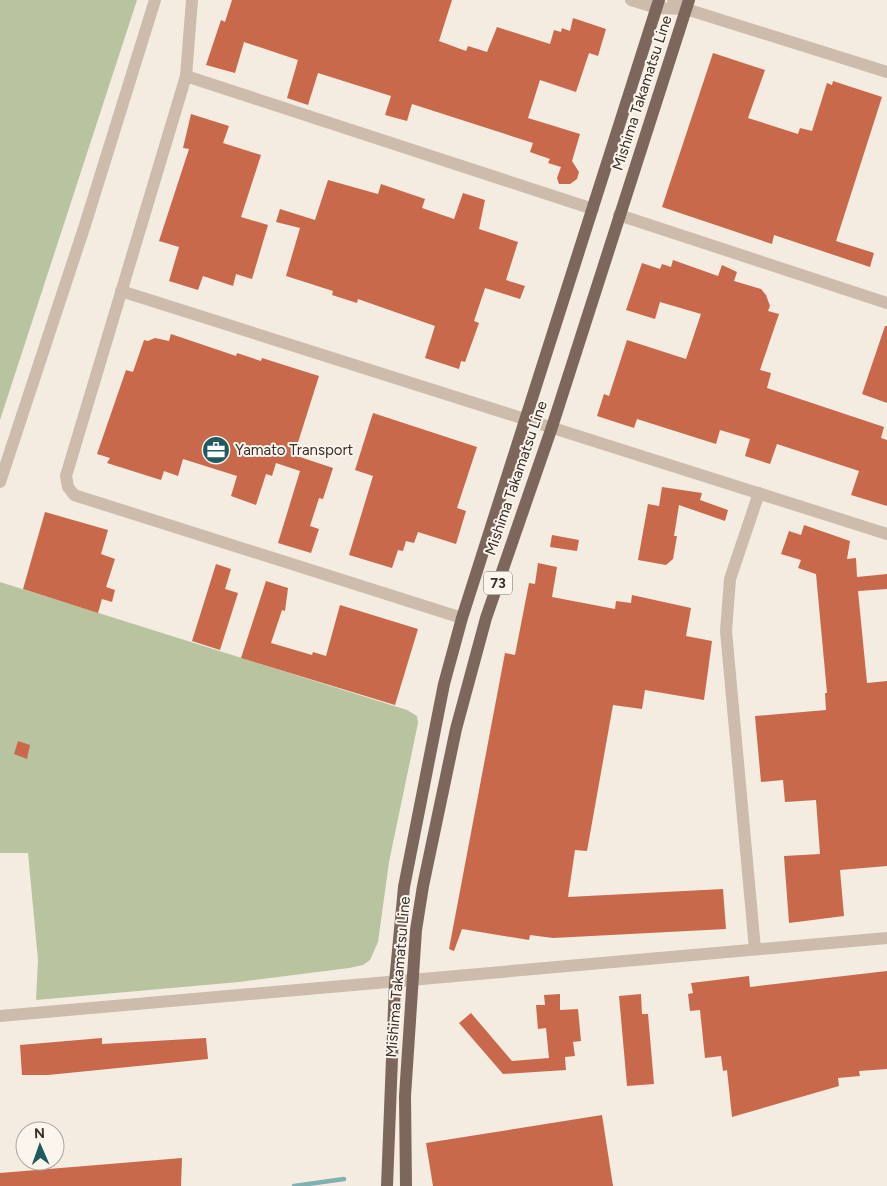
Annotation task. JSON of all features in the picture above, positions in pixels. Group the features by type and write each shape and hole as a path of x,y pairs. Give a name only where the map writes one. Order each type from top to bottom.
{"main road":[{"name":"Mishima Takamatsu Line","path":"387,1186 395,982 404,887 414,826 444,684 462,618 658,4"},
{"name":"Mishima Takamatsu Line","path":"406,1186 405,1096 416,930 423,886 456,728 486,618 552,427 688,4"}],"street":[{"path":"0,482 85,225 155,0"},
{"path":"192,0 186,76 66,476 68,487 74,495 462,618"},
{"path":"631,0 658,4 688,4"},
{"path":"673,0 887,72"},
{"path":"186,76 593,209"},
{"path":"619,215 887,303"},
{"path":"122,291 760,492 887,534"},
{"path":"755,949 726,613 730,579 760,492"},
{"path":"0,1016 887,938"}],"green space":[{"path":"0,0 137,0 0,420"},
{"path":"0,582 407,710 417,716 418,723 389,862 378,942 370,960 363,965 349,968 239,982 36,1000 38,960 28,853 0,853"}],"building":[{"path":"232,0 452,0 439,41 466,51 468,46 487,52 497,27 550,44 554,30 561,32 562,28 570,31 573,18 606,29 598,56 589,53 576,92 540,80 528,118 580,134 572,161 579,172 577,179 570,184 559,184 557,178 561,167 548,163 550,159 530,152 533,143 412,104 407,121 385,115 391,96 318,73 308,105 287,98 298,60 244,42 235,73 206,65 221,20 225,22"},
{"path":"713,53 765,70 748,118 798,134 800,128 812,131 827,83 832,85 833,81 882,97 836,241 874,253 870,267 774,235 772,244 662,207"},
{"path":"191,114 229,126 223,143 261,155 241,217 268,225 252,279 236,274 233,286 203,276 198,290 169,281 179,247 159,241 189,149 183,148"},
{"path":"328,180 378,194 381,184 425,199 422,208 454,219 463,193 485,200 479,229 518,242 506,280 525,286 520,299 485,288 474,321 479,323 465,362 461,361 459,369 425,358 435,326 358,299 357,303 332,295 333,291 286,276 300,228 276,222 280,209 315,220"},
{"path":"673,260 718,276 722,265 737,272 734,281 761,289 766,295 770,306 768,311 779,314 760,370 771,373 767,388 884,427 881,438 887,440 887,506 851,495 859,471 777,444 770,464 745,456 750,439 720,430 716,444 637,419 634,428 597,416 604,394 609,396 627,340 686,359 701,314 660,302 655,319 626,310 642,263 660,269 662,264 671,267"},
{"path":"885,326 887,326 887,403 862,394"},
{"path":"171,334 236,356 237,353 261,361 262,358 319,376 294,455 333,468 323,499 319,498 310,526 319,529 311,553 278,543 300,471 276,463 272,476 266,474 256,505 231,496 237,476 183,459 178,476 164,471 161,480 107,463 110,458 97,454 126,370 133,372 144,340 148,341 155,338 169,341"},
{"path":"373,413 477,447 457,508 466,511 456,544 418,532 414,543 406,541 403,551 398,550 392,568 349,555 373,476 355,470"},
{"path":"662,487 702,493 700,500 728,510 725,521 679,505 674,536 677,536 673,559 666,565 638,560 648,504 659,506"},
{"path":"45,512 108,530 101,554 115,559 106,587 115,590 112,602 102,599 98,613 23,589"},
{"path":"804,525 850,541 847,559 856,558 857,577 887,574 887,589 858,591 867,683 887,681 887,866 840,870 844,916 789,923 784,856 820,854 816,800 785,802 783,780 761,782 755,716 826,710 825,693 827,693 816,574 798,568 801,560 781,554 789,531 801,535"},
{"path":"552,535 579,540 577,551 550,547"},
{"path":"538,563 557,567 552,597 615,609 616,601 631,603 632,595 691,608 686,636 712,641 704,700 645,690 642,709 613,705 587,851 575,850 568,897 723,889 726,929 553,938 530,935 529,940 462,929 454,951 449,949 505,653 515,655 529,583 535,584"},
{"path":"216,564 231,569 225,589 238,593 220,650 192,641"},
{"path":"266,581 288,588 285,611 282,610 271,643 312,655 313,652 326,656 340,605 418,629 395,705 241,658"},
{"path":"18,741 30,745 27,759 14,754"},
{"path":"887,971 887,1069 859,1071 860,1076 838,1078 839,1086 732,1117 727,1070 723,1071 721,1056 705,1058 700,1010 690,1011 688,994 693,993 691,983 749,976 750,987"},
{"path":"560,994 560,1010 578,1009 581,1041 573,1042 575,1056 565,1057 566,1070 503,1074 459,1023 471,1013 512,1061 549,1058 546,1028 538,1029 536,1005 545,1005 544,995"},
{"path":"641,994 642,1014 648,1014 654,1084 627,1086 619,996"},
{"path":"102,1038 102,1044 206,1038 208,1059 48,1075 22,1075 20,1045"},
{"path":"602,1115 613,1186 433,1186 426,1143"},
{"path":"182,1158 181,1186 0,1186 0,1173 65,1171 65,1168"}],"waterway":[{"path":"294,1186 344,1179"}],"place":[{"name":"Yamato Transport","path":"216,450"}]}
